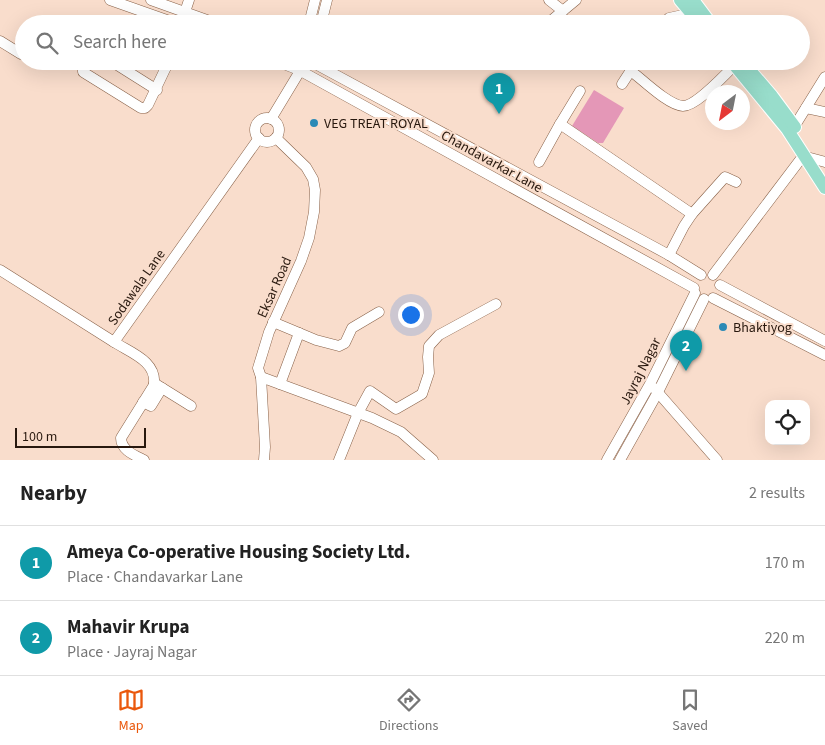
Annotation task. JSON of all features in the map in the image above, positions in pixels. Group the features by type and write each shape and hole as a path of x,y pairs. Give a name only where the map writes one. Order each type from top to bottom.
{"main road":[{"path":"680,0 692,6 702,15"},
{"path":"742,70 791,128 825,188"},
{"path":"806,157 825,180"}],"street":[{"path":"110,0 152,15"},
{"path":"151,0 193,15"},
{"path":"185,12 189,0"},
{"path":"311,15 315,0"},
{"path":"323,15 327,0"},
{"path":"548,0 562,11"},
{"path":"557,15 576,0"},
{"path":"675,15 692,6"},
{"path":"0,41 15,50"},
{"path":"83,70 83,72 141,108 145,108 148,105 165,70"},
{"path":"125,70 157,90"},
{"path":"271,119 297,70"},
{"name":"Chandavarkar Lane","path":"306,70 701,294 825,355"},
{"name":"Chandavarkar Lane","path":"327,70 669,254 701,275"},
{"path":"622,84 630,71 672,103 684,106 695,101 728,70"},
{"path":"791,128 825,77"},
{"path":"539,162 580,91"},
{"path":"806,108 825,112"},
{"path":"264,119 271,119 279,127 276,138 269,141 259,138 256,131 258,124 264,119"},
{"path":"560,124 692,214"},
{"name":"Sodawala Lane","path":"0,270 114,342 259,138"},
{"name":"Eksar Road","path":"264,460 261,377 258,368 269,332 301,261 309,238 314,212 315,190 313,179 306,167 276,138"},
{"path":"713,275 806,157 825,162"},
{"path":"669,254 692,214 726,176 736,182"},
{"path":"720,285 717,294 701,294 697,278 706,274 713,275 720,285 825,342"},
{"name":"Jayraj Nagar","path":"607,460 650,384 664,355 684,327 701,294"},
{"path":"339,460 358,413 370,391 396,409 422,394 429,373 429,346 439,335 496,304"},
{"path":"273,322 316,340 339,346 345,343 352,328 379,312"},
{"name":"Jayraj Nagar","path":"622,458 658,392 673,360 684,327"},
{"path":"280,384 299,333"},
{"path":"114,342 149,364 158,386 191,406"},
{"path":"664,355 673,360"},
{"path":"261,377 358,413 402,432 433,460"},
{"path":"650,384 717,460"},
{"path":"144,460 126,450 121,443 121,438 148,403 158,386"},
{"path":"614,449 622,458"}],"shaded area":[{"path":"594,90 624,108 603,143 598,143 572,126"}],"place":[{"name":"Ameya Co-operative Housing Society Ltd.","path":"499,114"},
{"name":"VEG TREAT ROYAL","path":"314,123"},
{"name":"Bhaktiyog","path":"723,327"},
{"name":"Mahavir Krupa","path":"686,371"}]}
